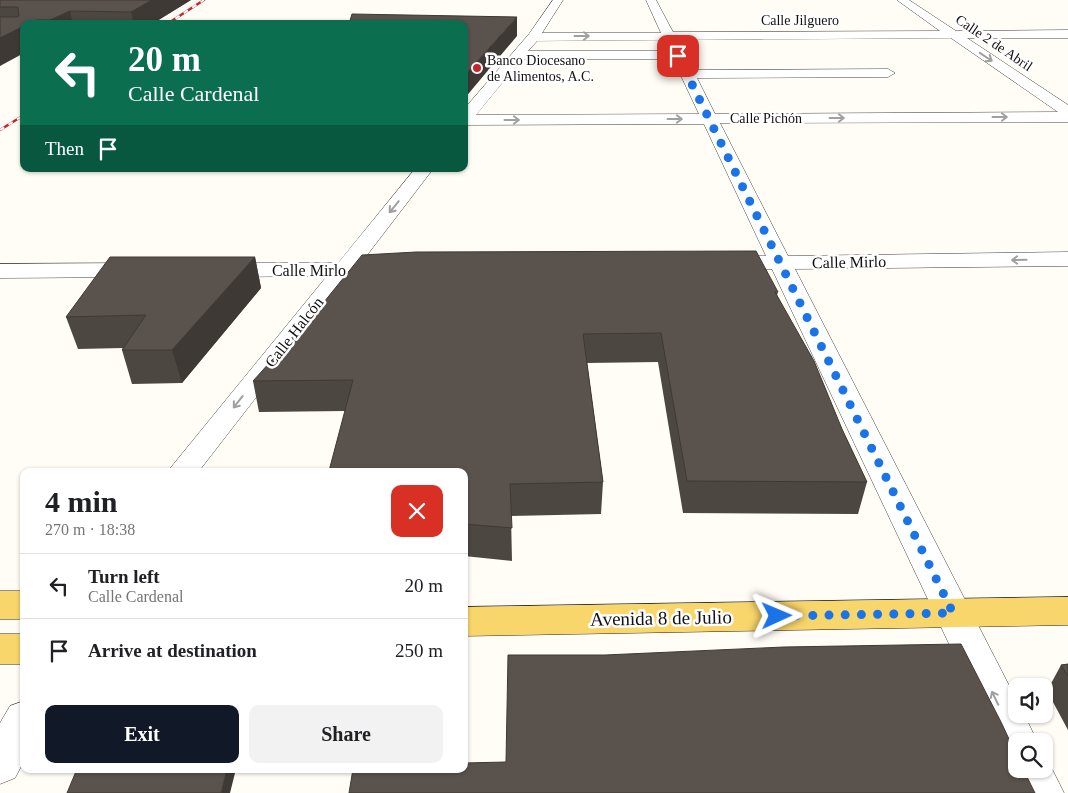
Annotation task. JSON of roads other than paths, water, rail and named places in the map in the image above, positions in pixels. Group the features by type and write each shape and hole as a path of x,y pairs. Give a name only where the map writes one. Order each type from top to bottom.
{"main road":[{"path":"0,605 20,605"},
{"name":"Avenida 8 de Julio","path":"468,622 1068,611"},
{"path":"0,649 20,649"}],"street":[{"path":"468,115 533,37 558,0"},
{"path":"651,0 1012,733"},
{"name":"Calle 2 de Abril","path":"902,0 1068,112"},
{"name":"Calle Jilguero","path":"533,37 677,55 952,34 1068,34"},
{"path":"517,56 677,55 888,73"},
{"name":"Calle Pichón","path":"468,120 1068,117"},
{"name":"Calle Halcón","path":"185,468 422,172"},
{"name":"Calle Mirlo","path":"701,264 1068,259"},
{"name":"Calle Mirlo","path":"196,270 413,268"},
{"path":"0,271 157,270"},
{"path":"0,764 20,726"},
{"path":"1034,778 1042,793"}],"railway":[{"path":"173,20 204,0"},
{"path":"0,130 20,118"}],"place":[{"name":"Banco Diocesano de Alimentos, A.C.","path":"477,68"}]}
